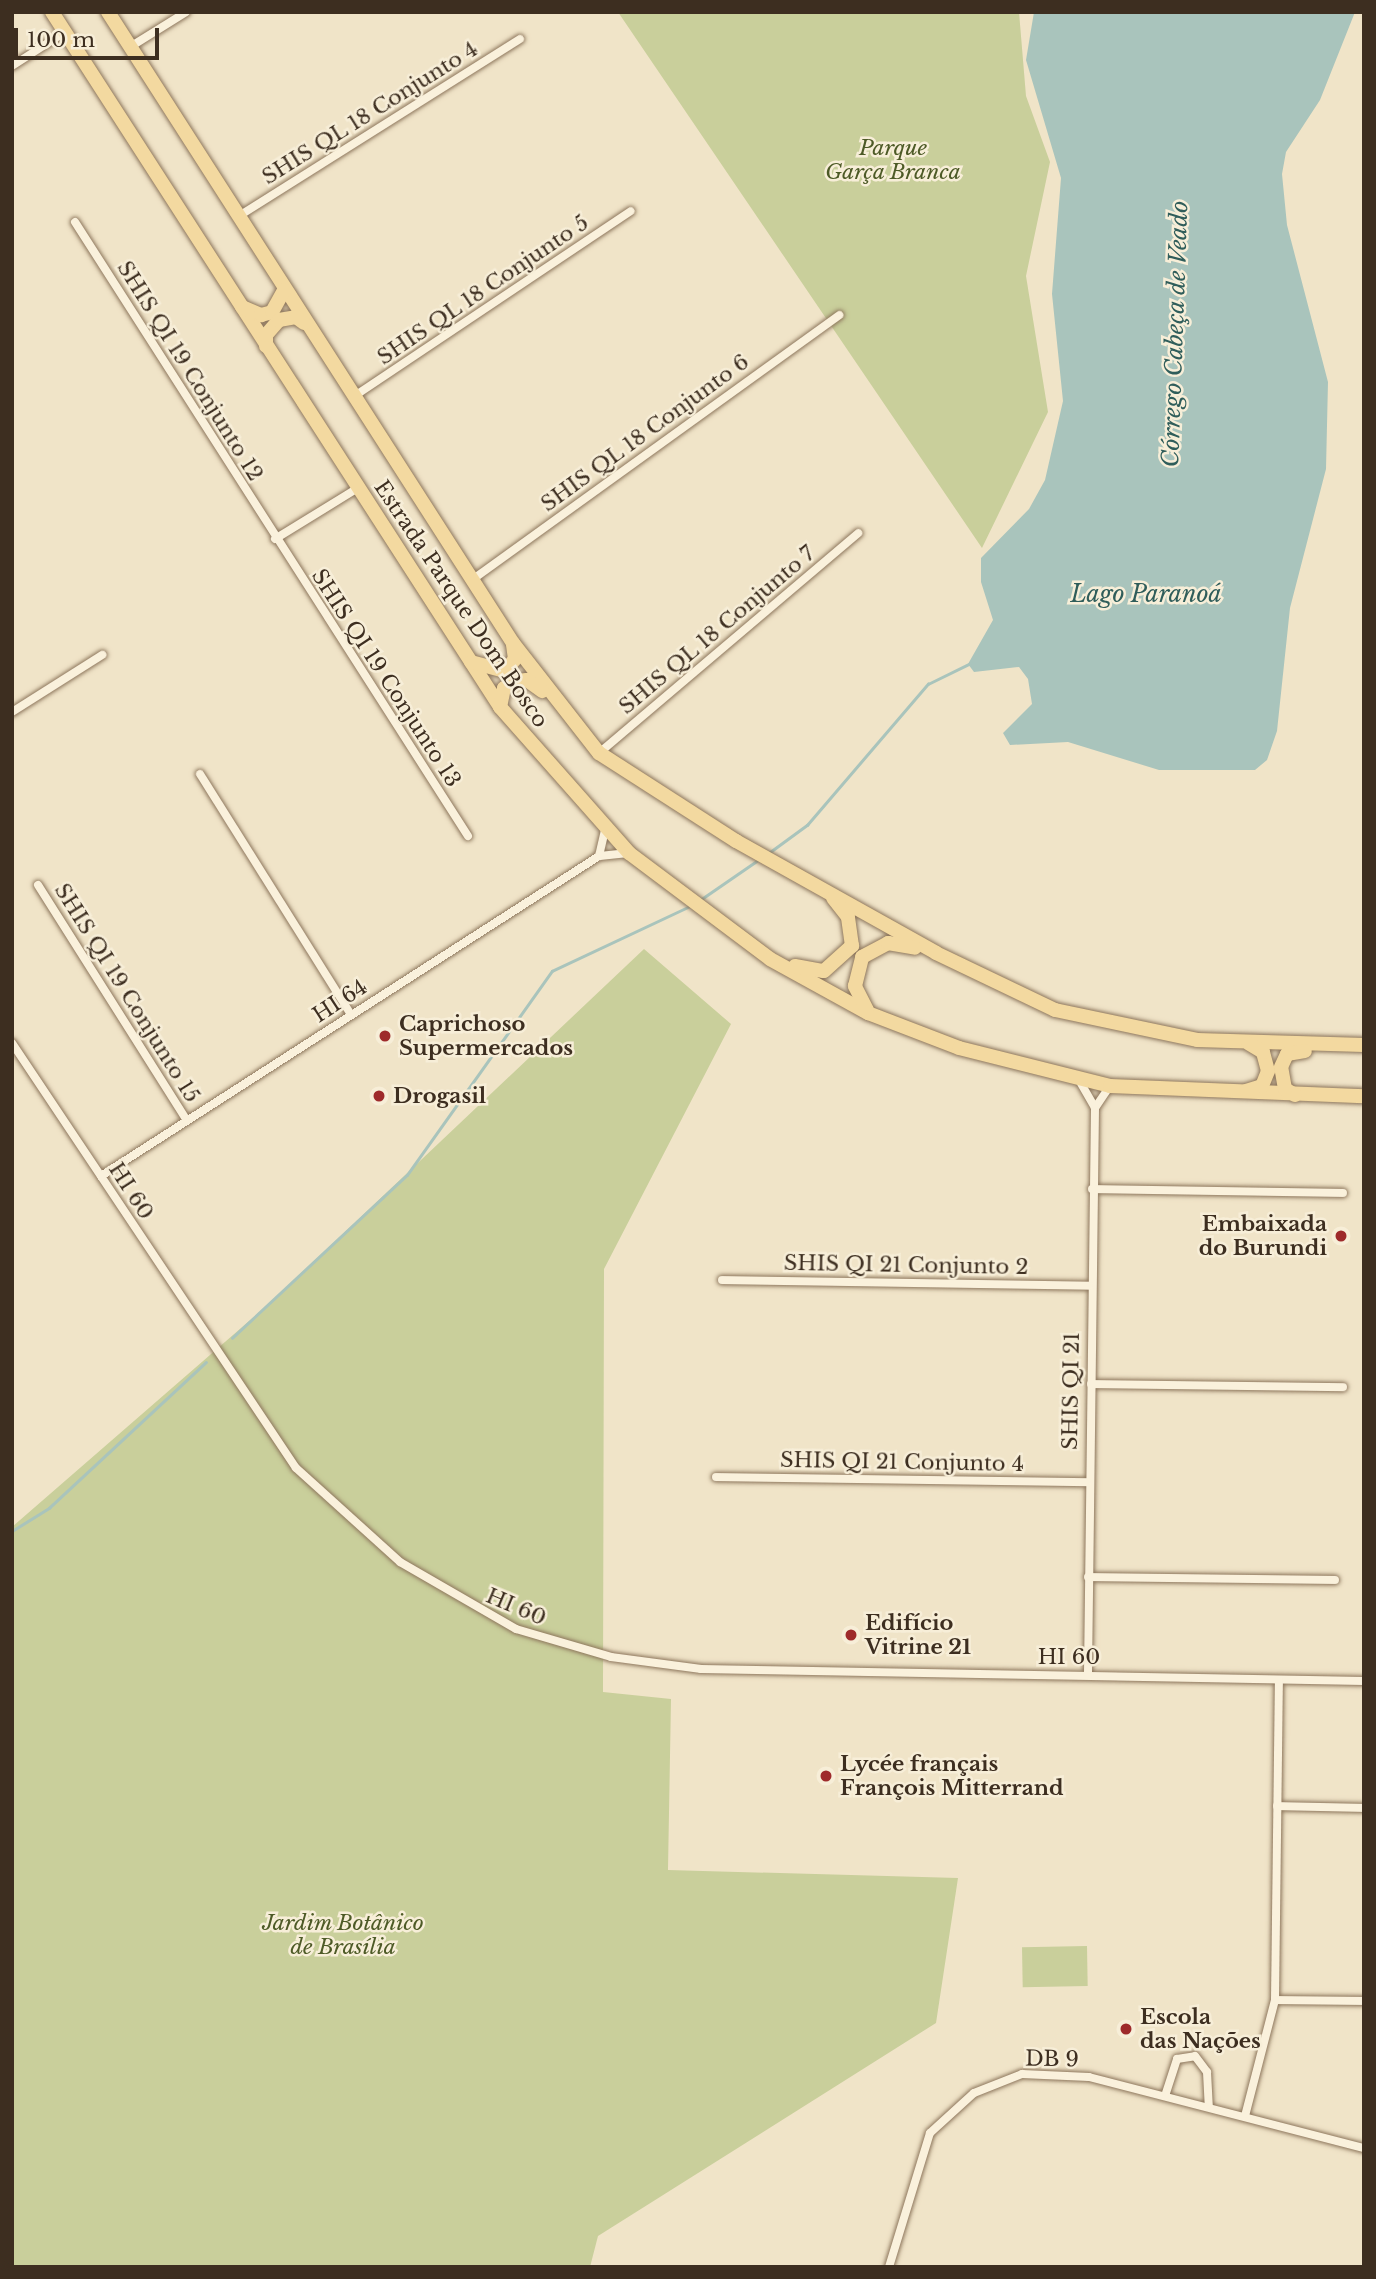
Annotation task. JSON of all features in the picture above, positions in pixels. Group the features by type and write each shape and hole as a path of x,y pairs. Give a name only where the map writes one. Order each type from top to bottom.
{"main road":[{"name":"Estrada Parque Dom Bosco","path":"52,12 500,707 605,831 629,853 770,959 868,1013 959,1048 1110,1086 1242,1094 1364,1096"},
{"name":"Estrada Parque Dom Bosco","path":"108,12 513,643 561,708 599,753 736,841 936,953 1082,1019 1246,1042 1364,1045"},
{"path":"241,307 261,316 272,312 284,290"},
{"path":"266,346 266,335 279,320 296,317 308,327"},
{"path":"470,661 505,671 515,659 513,643"},
{"path":"500,707 504,688 522,680 561,708"},
{"path":"770,959 824,971 845,959 852,933 826,890"},
{"path":"868,1013 855,986 856,966 867,951 899,942 936,953"},
{"path":"1242,1094 1262,1086 1268,1071 1263,1052 1246,1042"},
{"path":"1294,1096 1282,1084 1283,1059 1330,1045"}],"street":[{"path":"131,47 186,12"},
{"path":"12,66 65,32"},
{"name":"SHIS QL 18 Conjunto 4","path":"239,216 520,39"},
{"name":"SHIS QL 18 Conjunto 5","path":"354,397 631,211"},
{"name":"SHIS QI 19 Conjunto 12","path":"75,222 275,539"},
{"name":"SHIS QL 18 Conjunto 6","path":"472,580 839,315"},
{"path":"275,539 358,488"},
{"name":"SHIS QL 18 Conjunto 7","path":"599,753 858,533"},
{"name":"SHIS QI 19 Conjunto 13","path":"275,539 468,836"},
{"path":"12,712 102,655"},
{"path":"200,774 351,1015"},
{"path":"598,856 605,831"},
{"name":"HI 64","path":"101,1176 598,856 629,853"},
{"name":"SHIS QI 19 Conjunto 15","path":"38,885 186,1119"},
{"name":"HI 60","path":"13,1047 304,1478 400,1562 478,1611 557,1643 648,1663 935,1676 1088,1674 1364,1681"},
{"path":"1079,1080 1095,1108 1110,1086"},
{"name":"SHIS QI 21","path":"1088,1674 1087,1482 1091,1384 1089,1286 1095,1108"},
{"path":"1092,1189 1343,1193"},
{"name":"SHIS QI 21 Conjunto 2","path":"722,1280 1089,1286"},
{"path":"1091,1384 1343,1387"},
{"name":"SHIS QI 21 Conjunto 4","path":"716,1477 1087,1482"},
{"path":"1088,1577 1335,1580"},
{"path":"1279,1680 1275,2000 1245,2116 1364,2148"},
{"path":"1277,1806 1364,1808"},
{"path":"1275,2000 1364,2001"},
{"path":"1166,2096 1178,2059 1195,2056 1207,2072 1209,2107"},
{"name":"DB 9","path":"889,2267 922,2146 974,2093 1022,2074 1063,2073 1245,2116"}],"green space":[{"name":"Parque Garça Branca","path":"618,12 1019,12 1026,96 1050,162 1026,276 1048,412 982,548"},
{"name":"Jardim Botânico de Brasília","path":"644,949 731,1024 604,1269 603,1692 671,1699 668,1870 958,1878 936,2023 598,2236 590,2267 12,2267 12,1527 272,1301"},
{"path":"1087,1946 1088,1986 1023,1987 1022,1947"}],"water":[{"name":"Lago Paranoá","path":"1034,12 1355,12 1320,100 1286,152 1282,174 1287,225 1328,382 1326,469 1290,608 1277,731 1267,760 1255,770 1159,770 1068,742 1010,745 1003,733 1032,704 1028,679 1019,667 974,672 968,664 993,620 981,582 981,558 1029,509 1045,480 1063,401 1052,294 1061,178 1026,60"}],"waterway":[{"name":"Córrego Cabeça de Veado","path":"770,852 807,825 928,684 971,663"},
{"name":"Córrego Cabeça de Veado","path":"700,900 758,860"},
{"name":"Córrego Cabeça de Veado","path":"232,1338 407,1175 552,971 692,905"},
{"name":"Córrego Cabeça de Veado","path":"12,1531 49,1508 206,1362"}],"place":[{"name":"Caprichoso Supermercados","path":"385,1036"},
{"name":"Drogasil","path":"379,1096"},
{"name":"Embaixada do Burundi","path":"1341,1236"},
{"name":"Edifício Vitrine 21","path":"851,1635"},
{"name":"Lycée français François Mitterrand","path":"826,1776"},
{"name":"Escola das Nações","path":"1126,2029"}]}
